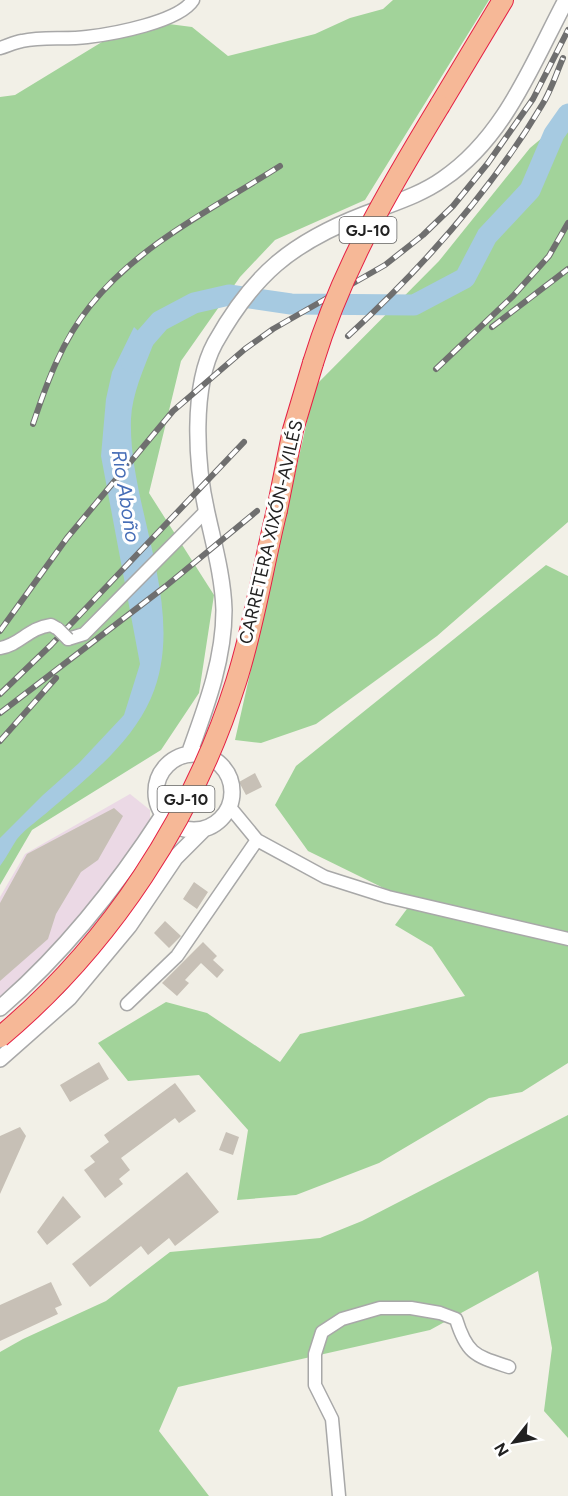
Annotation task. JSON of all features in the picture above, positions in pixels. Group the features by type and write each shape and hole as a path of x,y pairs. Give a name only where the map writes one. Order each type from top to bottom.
{"highway":[{"name":"CARRETERA XIXÓN-AVILÉS","path":"0,1037 50,992 137,886 170,832 209,753 236,682 277,510 293,430 344,276 374,218 503,0"}],"street":[{"path":"0,48 23,40 86,38 119,31 177,15 187,9 193,0"},
{"path":"189,754 214,687 224,611 222,588 207,511 199,444 200,397 214,345 236,309 262,277 302,242 426,190 460,166 488,139 508,109 566,0"},
{"path":"0,648 14,643 39,626 51,625 69,639 84,634 107,608 126,594 207,511"},
{"path":"0,1059 69,998 129,926 175,858 204,828 223,816 229,806 231,793 230,780 224,769 202,755 189,754 174,759 163,770 156,784 156,800 163,815 182,828 204,828"},
{"path":"229,806 257,840 325,877 388,897 568,939"},
{"path":"0,1008 96,911 132,863 163,815"},
{"path":"127,1004 177,956 257,840"},
{"path":"339,1496 332,1419 315,1384 315,1354 322,1332 342,1319 380,1308 411,1308 440,1313 456,1319 463,1342 482,1358 509,1367"}],"shaded area":[{"path":"130,794 150,810 150,819 102,893 14,989 0,1000 0,897 25,854"}],"green space":[{"path":"393,0 489,0 365,200 275,240 240,277 181,361 149,493 214,595 199,693 161,750 32,830 0,885 0,97 15,95 138,20 192,27 228,56 315,34 350,18 383,9"},
{"path":"568,116 568,522 437,636 316,724 261,743 235,740 315,386 439,261 530,148"},
{"path":"546,565 568,576 568,1063 522,1092 489,1098 379,1163 296,1195 237,1200 248,1130 199,1075 128,1081 98,1043 166,1002 207,1013 280,1062 300,1034 465,996 432,947 395,925 412,902 308,851 275,805 296,766"},
{"path":"568,1115 568,1438 544,1411 552,1348 538,1271 430,1330 178,1387 159,1431 209,1496 0,1496 0,1352 106,1301 170,1252 320,1238 362,1221"}],"water":[{"path":"134,327 153,345 136,391 131,419 138,488 161,595 163,630 161,664 151,698 132,730 94,772 17,839 0,866 0,838 79,763 124,715 140,664 101,456 106,399 112,372"}],"building":[{"path":"255,773 262,787 246,795 239,782"},
{"path":"114,808 123,816 98,860 81,872 56,914 48,939 0,981 0,903 27,854"},
{"path":"194,882 208,892 197,909 183,899"},
{"path":"165,921 181,936 169,948 154,933"},
{"path":"203,942 217,956 213,960 224,970 217,978 201,963 185,980 189,983 177,996 162,983"},
{"path":"99,1062 109,1079 70,1102 60,1085"},
{"path":"175,1083 196,1111 179,1123 175,1118 121,1158 130,1170 119,1179 123,1184 105,1198 84,1170 95,1162 90,1156 109,1142 104,1135"},
{"path":"20,1127 26,1136 0,1194 0,1136"},
{"path":"226,1132 239,1137 233,1155 219,1150"},
{"path":"187,1172 219,1212 175,1246 169,1238 148,1255 141,1246 90,1287 72,1264"},
{"path":"63,1196 81,1217 47,1245 37,1232"},
{"path":"51,1282 62,1305 55,1308 58,1314 0,1341 0,1305"}],"waterway":[{"name":"Rio Aboño","path":"131,362 139,345 160,321 194,303 229,295 291,304 414,305 465,278 487,236 530,190 554,134 568,114"}],"railway":[{"path":"0,631 67,538 173,411 245,349 273,329 385,265 423,235 453,206 488,163 533,99 568,30"},
{"path":"348,336 402,284 477,198 522,137 542,105 563,58"},
{"path":"33,424 50,377 71,333 90,306 110,284 131,264 179,228 280,166"},
{"path":"436,369 513,296 549,256 568,223"},
{"path":"492,327 568,269"},
{"path":"0,694 51,645 244,442"},
{"path":"0,713 166,586 257,511"},
{"path":"0,741 56,678"}]}
